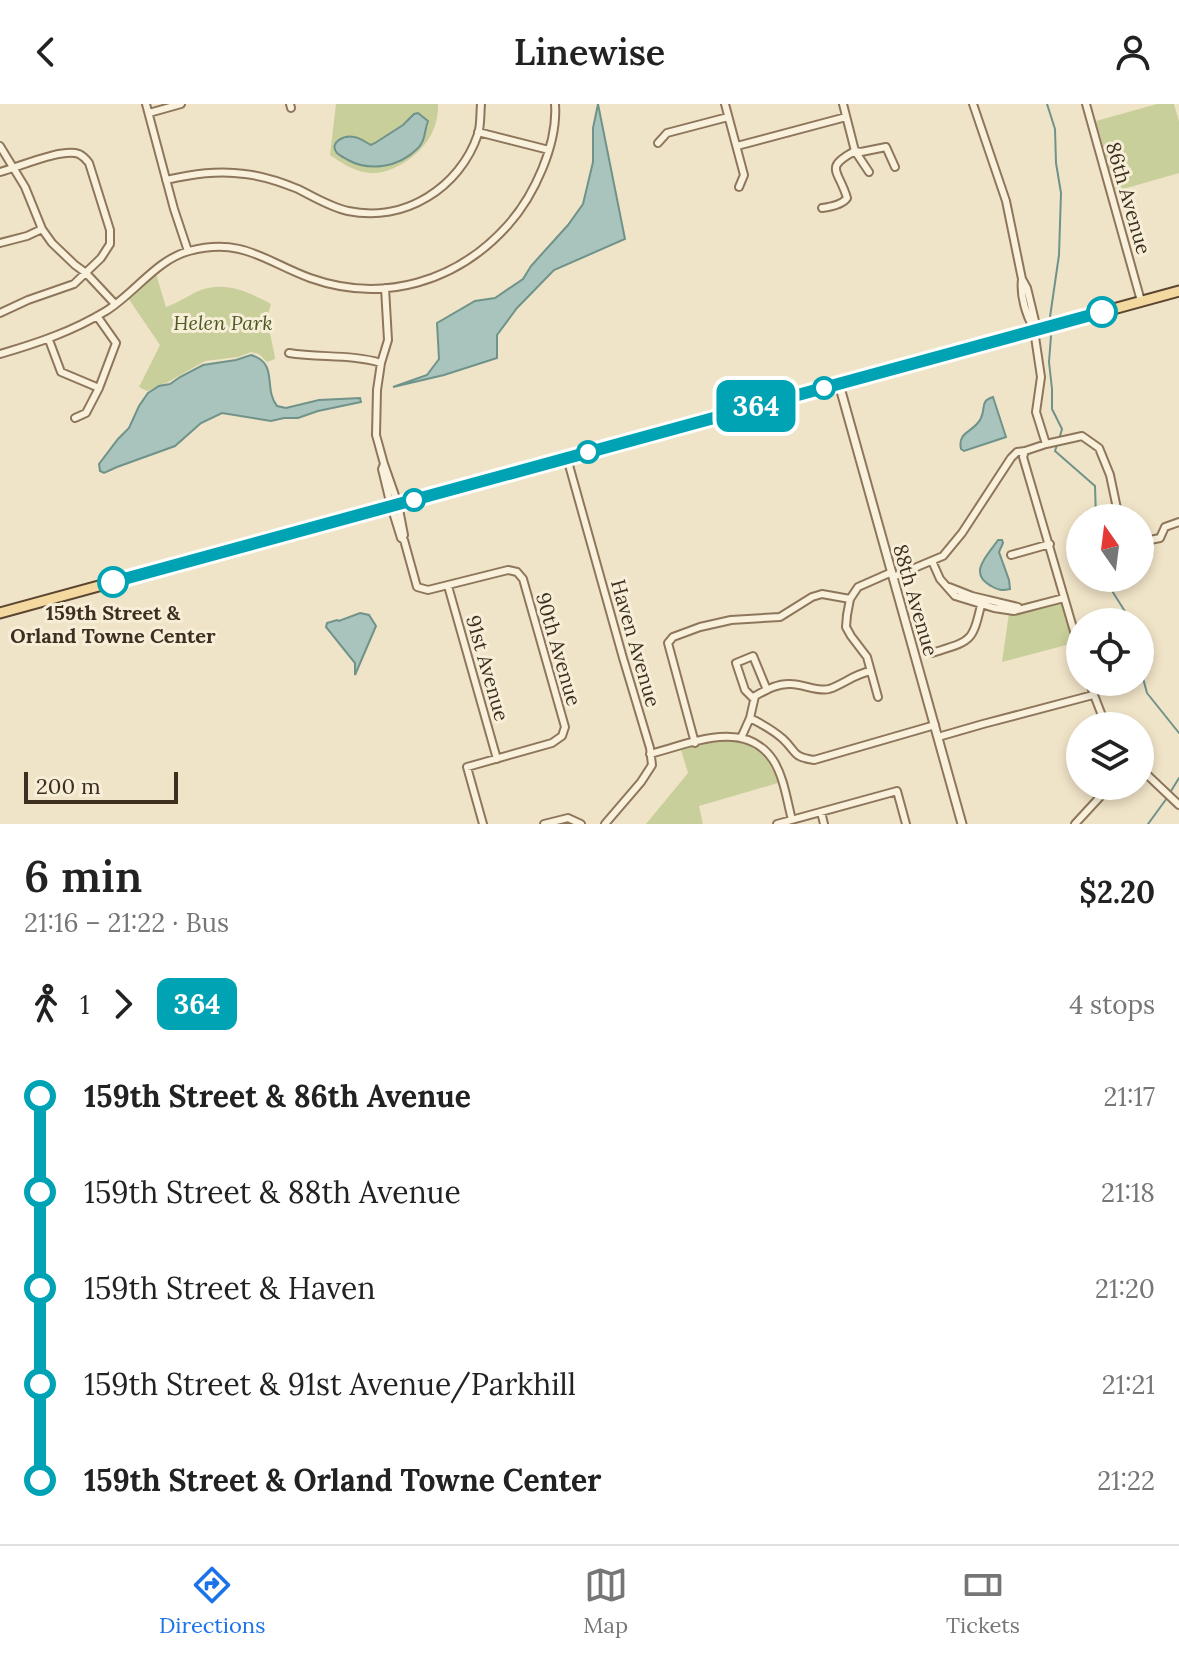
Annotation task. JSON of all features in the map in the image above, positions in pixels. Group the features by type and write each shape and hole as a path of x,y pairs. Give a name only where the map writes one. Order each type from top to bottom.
{"main road":[{"path":"0,613 1179,291"}],"street":[{"path":"146,104 188,251"},
{"path":"149,113 181,104"},
{"path":"166,180 216,172 246,174 273,179 348,211 375,214 405,208 429,197 446,184 466,161 478,132 481,104"},
{"path":"0,354 49,340 97,316 164,263 188,251 215,246 242,248 329,284 385,288 437,277 480,253 523,209 549,150 556,115 555,104"},
{"path":"725,104 744,175 739,187"},
{"path":"843,104 855,151 869,172"},
{"path":"973,104 1006,201 1022,279 1021,290 1034,330 1041,377 1036,412 1046,444"},
{"name":"86th Avenue","path":"1086,104 1141,301"},
{"path":"658,143 667,133 728,117"},
{"path":"737,146 846,117"},
{"path":"478,132 549,150"},
{"path":"0,146 25,187 42,229 52,243 115,304"},
{"path":"822,208 847,198 836,172 835,165 839,159 855,151 886,147 895,167"},
{"path":"0,172 41,158 69,153 81,155 89,163 110,230 110,244 101,258 74,284 0,313"},
{"path":"0,243 42,229"},
{"path":"385,288 388,340 377,390 376,435 417,587 428,590 448,586"},
{"path":"75,418 86,413 116,343 97,316"},
{"path":"49,340 61,372 99,388"},
{"path":"289,353 318,357 344,356 381,363"},
{"name":"88th Avenue","path":"839,384 962,824"},
{"path":"878,697 867,657 846,627 850,599 858,587 943,556 1017,452 1082,436 1099,448 1110,475 1116,504"},
{"path":"1025,451 1023,457 1067,608"},
{"name":"Haven Avenue","path":"567,458 650,754"},
{"path":"1154,539 1160,538 1165,527 1179,522"},
{"path":"1011,555 1050,544"},
{"path":"932,561 940,579 955,596 1004,610 1014,611 1064,598"},
{"name":"90th Avenue","path":"448,586 508,570 517,572 523,579 565,727 562,736 552,743 497,759"},
{"name":"91st Avenue","path":"448,586 497,759"},
{"path":"695,743 668,643 673,637 731,620 780,617 822,594 850,599"},
{"path":"932,653 963,643 975,632 982,602"},
{"path":"754,699 745,690 736,663 753,656 767,690"},
{"path":"741,738 755,696 775,686 790,683 827,690 850,677 871,671"},
{"path":"938,737 1089,696"},
{"path":"750,718 777,734 800,758 814,760 935,725"},
{"path":"605,824 652,765 650,754 721,736 735,736 764,749 774,762 792,820"},
{"path":"483,824 467,767 497,759"},
{"path":"1154,781 1179,805"},
{"path":"777,824 897,791 906,824"},
{"path":"1075,824 1097,800"},
{"path":"821,812 824,824"},
{"path":"544,824 568,818 581,824"}],"green space":[{"path":"336,104 438,104 435,125 420,150 391,169 370,173 354,169 330,155"},
{"path":"1157,104 1174,104 1179,121 1179,173 1116,191 1096,121"},
{"name":"Helen Park","path":"156,274 166,307 196,292 216,287 244,291 271,304 269,325 275,359 267,362 259,354 251,352 238,357 205,361 147,391 139,387 160,345 128,298"},
{"path":"1062,603 1066,614 1066,645 1002,662 1009,613"},
{"path":"728,739 760,752 778,783 699,806 703,824 646,824 688,773 681,750"}],"water":[{"path":"598,104 625,239 554,270 517,308 497,335 497,358 393,387 427,375 439,359 437,323 475,301 495,298 523,279 568,225 583,204 593,162 593,128"},
{"path":"418,113 428,121 420,146 393,164 375,167 357,164 338,154 335,149 336,143 346,137 371,145"},
{"path":"251,355 265,364 277,406 286,408 319,400 360,398 361,402 298,418 271,421 222,413 201,423 175,446 104,473 100,471 99,464 129,428 148,393 203,365"},
{"path":"993,397 1006,437 964,451 960,443 964,435 978,423 985,403"},
{"path":"998,540 1003,543 999,552 1009,580 1010,589 1007,590 1000,590 984,581 980,570"},
{"path":"360,613 369,615 376,626 355,675 355,663 326,627 327,623"}],"waterway":[{"path":"1047,104 1055,129 1061,193 1059,255 1050,317"},
{"path":"1051,336 1052,409 1062,429 1060,436"},
{"path":"1057,445 1055,451 1095,486 1096,504"},
{"path":"1113,592 1123,608"},
{"path":"1149,696 1179,733"},
{"path":"1171,791 1179,778"},
{"path":"1148,824 1167,798"}],"bus line":[{"name":"364","path":"113,582 1102,312"}],"place":[{"name":"159th Street & Orland Towne Center","path":"113,582"}]}
